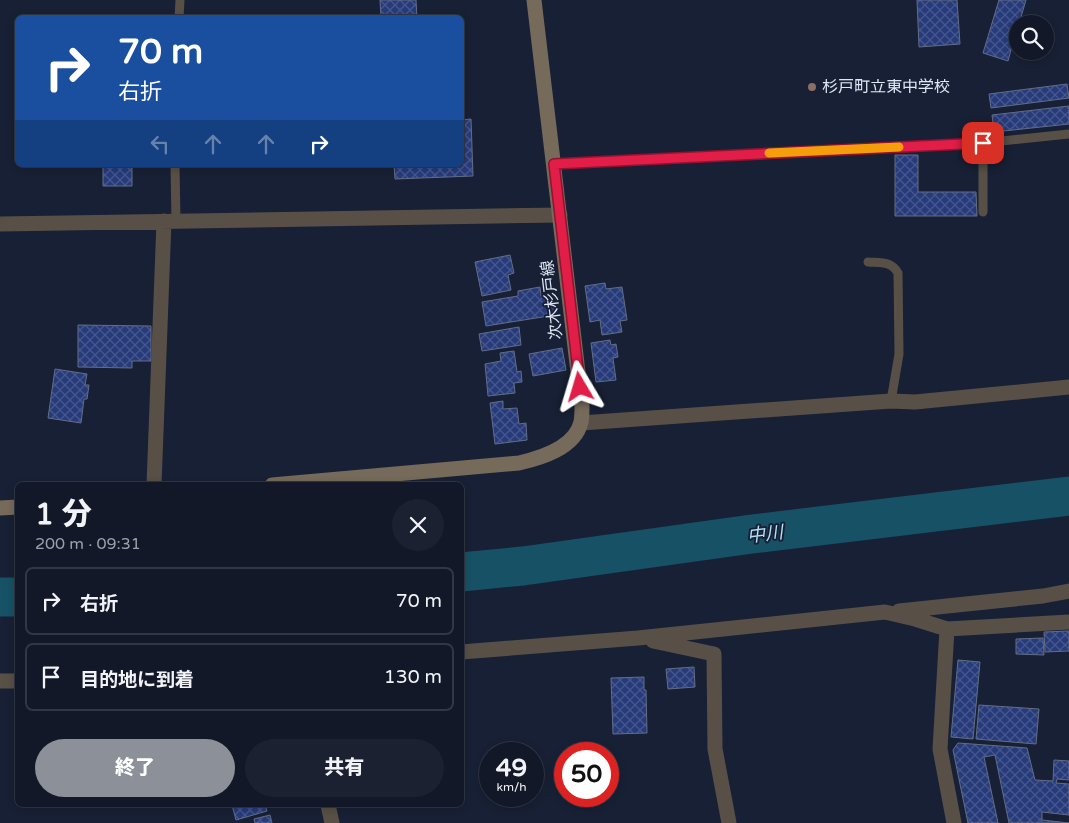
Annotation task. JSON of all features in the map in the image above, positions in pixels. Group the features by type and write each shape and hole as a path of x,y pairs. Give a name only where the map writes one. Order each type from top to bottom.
{"main road":[{"name":"次木杉戸線","path":"534,0 582,406 581,423"},
{"path":"306,482 519,463 541,458 564,445 576,434 581,423"},
{"path":"0,508 15,507"}],"street":[{"path":"0,224 560,215"},
{"path":"154,482 170,221"},
{"path":"581,423 891,400 915,402 1069,387"},
{"path":"464,652 638,638 1043,596 1069,591"},
{"path":"885,612 947,629 1069,622"},
{"path":"947,629 940,749 954,823"},
{"path":"638,638 714,654 715,749 729,823"},
{"path":"0,681 15,681"},
{"path":"328,807 332,823"}],"lane":[{"path":"179,15 180,0"},
{"path":"554,164 983,143 1069,134"},
{"path":"983,143 984,212"},
{"path":"170,221 175,167"},
{"path":"868,262 889,264 898,273 899,354 891,400"}],"building":[{"path":"380,0 416,0 417,15 381,15"},
{"path":"917,0 957,0 960,44 919,47"},
{"path":"999,0 1026,0 1022,15 1009,15 1008,61 983,53"},
{"path":"1067,84 1069,98 991,108 989,94"},
{"path":"1069,106 1069,124 994,132 992,115"},
{"path":"471,119 473,176 395,179 394,167 464,167 464,120"},
{"path":"895,155 918,155 918,192 976,192 977,216 895,216"},
{"path":"103,167 132,167 132,186 103,186"},
{"path":"510,255 514,273 508,275 511,290 482,296 475,262"},
{"path":"605,283 606,289 622,287 627,320 620,321 622,332 602,335 600,320 590,322 585,286"},
{"path":"540,287 541,296 552,294 555,315 486,326 482,302 518,296 518,291"},
{"path":"78,325 151,326 151,361 132,361 132,368 78,367"},
{"path":"519,327 521,345 482,351 479,334"},
{"path":"610,340 611,345 616,344 618,357 613,358 616,380 596,382 591,343"},
{"path":"562,348 566,370 533,376 529,354"},
{"path":"514,351 517,372 521,371 522,382 514,383 515,393 488,396 485,364 501,361 500,353"},
{"path":"55,369 87,374 85,385 89,385 87,399 84,399 81,423 48,418"},
{"path":"503,401 503,409 517,408 519,424 526,423 527,440 495,444 490,403"},
{"path":"1069,631 1069,651 1045,652 1044,632"},
{"path":"1043,638 1044,655 1016,654 1016,639"},
{"path":"958,660 980,662 973,739 951,737"},
{"path":"694,667 695,687 668,689 666,669"},
{"path":"644,677 647,733 613,734 611,678"},
{"path":"979,705 1039,709 1036,744 976,739"},
{"path":"958,743 1027,748 1035,780 1053,781 1054,760 1069,761 1069,780 1057,779 1056,783 1069,784 1069,815 1042,812 1042,820 1069,823 1009,823 995,755 984,757 998,823 968,823 953,750"},
{"path":"233,807 266,807 267,811 236,820"},
{"path":"270,815 272,823 255,823 254,819"}],"waterway":[{"name":"中川","path":"464,572 523,566 752,534 1069,496"},
{"name":"中川","path":"0,597 15,597"}],"slow traffic":[{"path":"769,153 899,147"}],"place":[{"name":"杉戸町立東中学校","path":"812,87"}],"route":[{"path":"580,387 554,164 983,143"}]}
